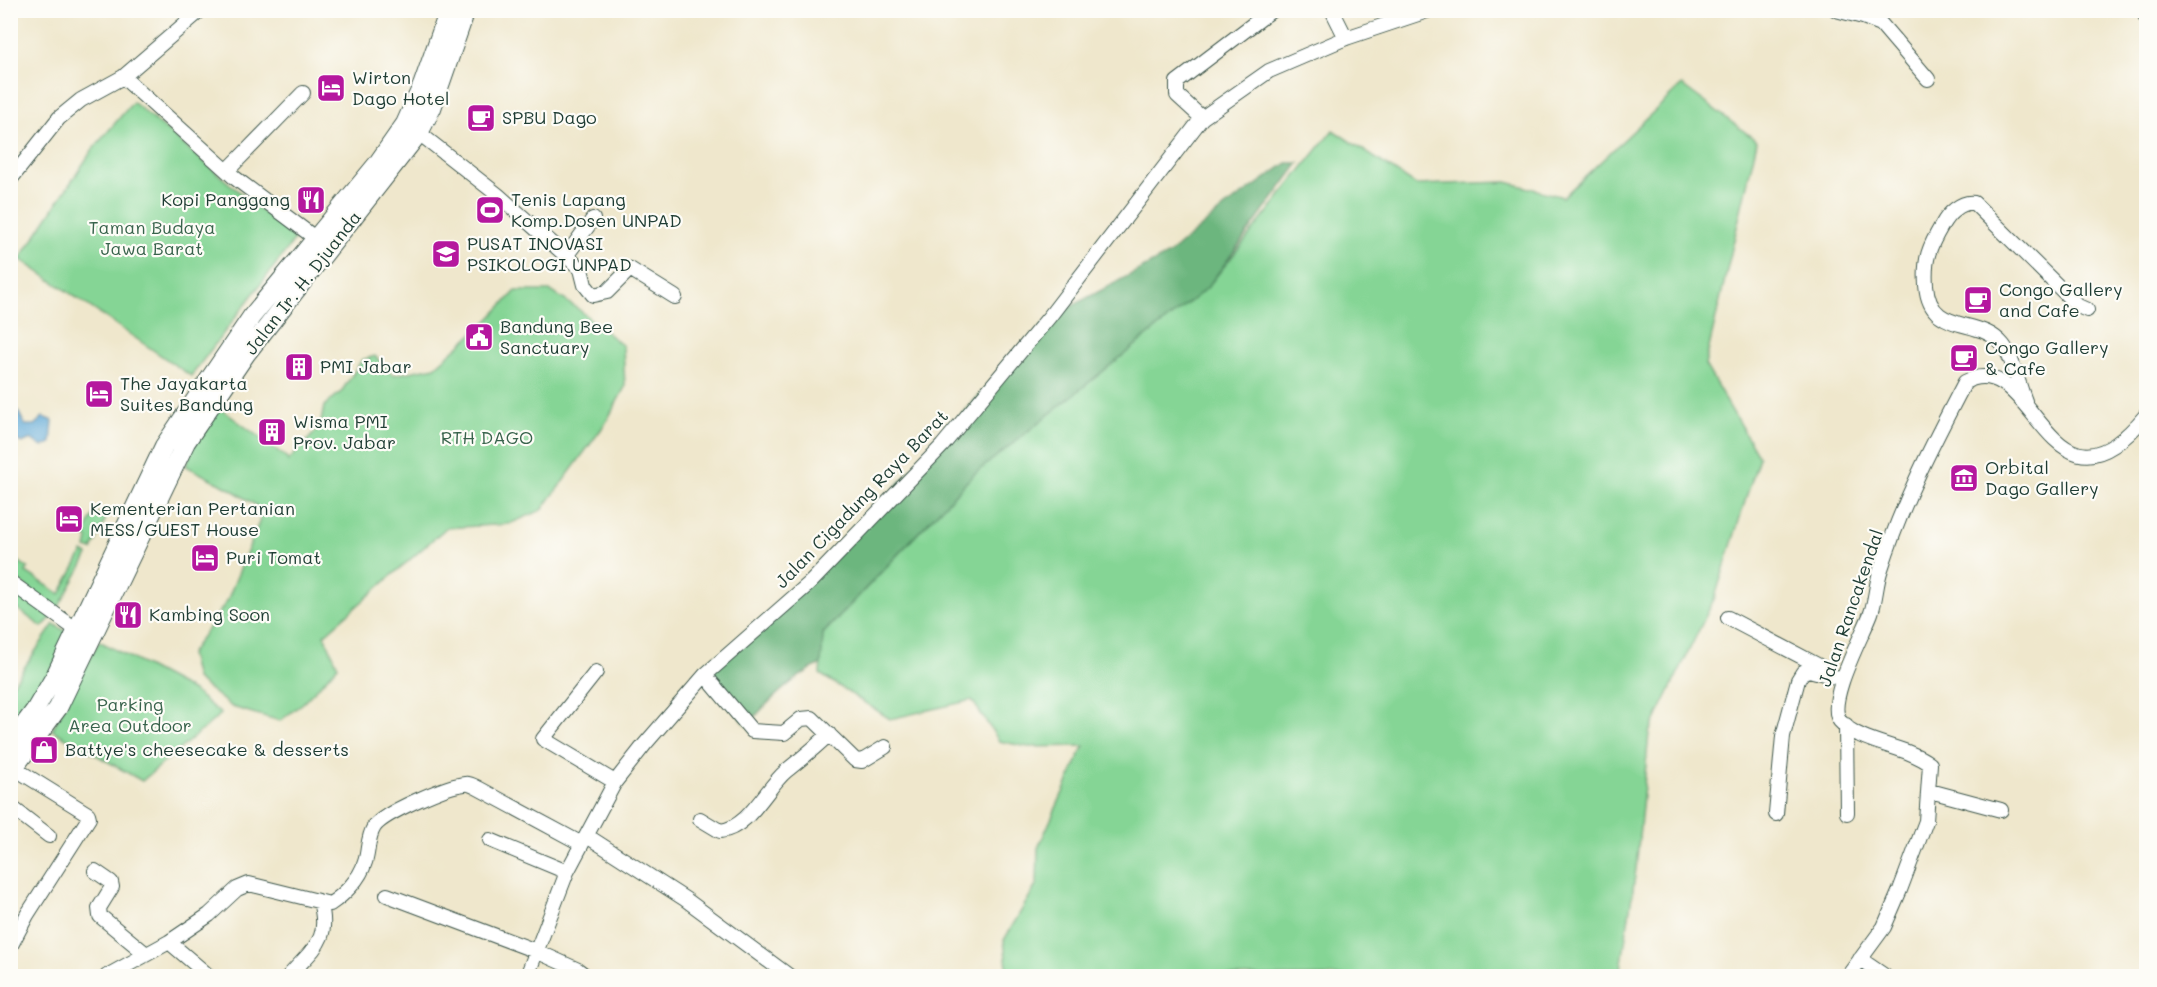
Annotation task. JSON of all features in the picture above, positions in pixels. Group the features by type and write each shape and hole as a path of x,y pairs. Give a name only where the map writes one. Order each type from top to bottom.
{"main road":[{"name":"Jalan Ir. H. Djuanda","path":"10,744 83,634 177,456 405,124 422,86 449,10"},
{"name":"Jalan Ir. H. Djuanda","path":"322,243 419,133 432,108 466,10"},
{"name":"Jalan Ir. H. Djuanda","path":"12,770 58,708 83,634"}],"street":[{"path":"10,180 59,118 81,100 123,77 201,10"},
{"path":"1202,118 1178,95 1177,82 1272,10"},
{"path":"1332,10 1346,38"},
{"name":"Jalan Cigadung Raya Barat","path":"527,976 567,872 615,782 705,675 811,582 942,446 1050,316 1202,118 1260,76 1346,38 1430,10"},
{"path":"1836,10 1881,24 1928,79"},
{"path":"1863,17 1878,10"},
{"path":"2143,10 2146,17"},
{"path":"123,77 227,171 322,243"},
{"path":"227,171 303,93"},
{"path":"419,133 498,195 581,269 585,285 596,296 607,292 630,269 675,297"},
{"path":"2025,403 2004,345 1989,334 1945,319 1932,310 1927,301 1927,250 1946,218 1963,204 1974,203 2078,306 2087,310"},
{"path":"566,256 593,219"},
{"name":"Jalan Rancakendal","path":"1846,725 1837,715 1844,675 1872,612 1881,569 1907,498 1965,382 1976,376 1993,376 2025,403 2040,424 2063,444 2085,456 2106,452 2146,415"},
{"path":"10,582 83,634"},
{"path":"1728,618 1821,667 1844,675"},
{"path":"1776,814 1783,736 1798,680 1803,672 1809,670 1844,675"},
{"path":"596,672 543,739 615,782"},
{"path":"705,675 752,731 784,733 807,718 812,718 859,761 885,747"},
{"path":"1847,813 1846,725 1872,739 1907,750 1930,764 1930,791 1926,821 1889,917 1848,976"},
{"path":"700,819 720,831 742,820 785,772 798,764 829,734"},
{"path":"10,947 14,930 89,818 88,814 12,770"},
{"path":"107,976 169,942 208,915 237,889 249,884 328,905 340,897 360,874 366,861 371,833 377,823 390,813 419,800 465,784 473,785 584,840 685,899 789,976"},
{"path":"1930,791 2001,810"},
{"path":"10,806 49,836"},
{"path":"490,840 567,872"},
{"path":"95,872 111,882 112,886 99,909 100,916 146,954"},
{"path":"387,895 536,951 586,976"},
{"path":"289,976 323,937 326,922 320,902"},
{"path":"169,942 209,976"},
{"path":"1860,958 1885,976"}],"green space":[{"path":"1682,85 1757,141 1705,365 1759,457 1715,597 1649,733 1636,869 1620,976 1008,976 1004,940 1037,884 1038,848 1084,746 1028,747 999,741 972,700 890,719 820,674 823,634 973,475 1207,288 1333,130 1416,185 1507,182 1563,197"},
{"name":"Taman Budaya Jawa Barat","path":"133,102 295,239 191,376 20,259 93,149"},
{"path":"1287,163 1299,163 1207,288 973,475 823,633 821,664 781,691 747,726 705,675 811,579 1051,317 1169,254 1225,207"},
{"name":"RTH DAGO","path":"516,291 551,291 577,308 623,346 625,387 605,424 542,510 509,524 446,528 324,635 338,666 303,703 280,721 232,707 196,679 190,654 227,601 260,520 257,506 186,466 194,443 217,406 286,457 288,461 320,427 324,406 341,392 362,360 375,356 393,375 435,367 489,319"},
{"path":"95,512 106,518 92,550 86,548 88,539 84,534"},
{"path":"83,552 88,555 57,610 11,575 11,556 28,568 26,572 60,594"},
{"path":"10,587 52,617 42,627 11,604"},
{"path":"54,624 70,634 37,700 11,733 11,687"},
{"name":"Parking Area Outdoor","path":"99,641 193,691 221,714 142,781 52,730"}],"water":[{"path":"18,411 25,425 34,425 43,417 53,421 51,443 42,447 31,439 22,443 16,440 17,437 11,431 11,412"}],"place":[{"name":"Wirton Dago Hotel","path":"331,88"},
{"name":"SPBU Dago","path":"481,118"},
{"name":"Kopi Panggang","path":"311,200"},
{"name":"Tenis Lapang Komp.Dosen UNPAD","path":"490,210"},
{"name":"PUSAT INOVASI PSIKOLOGI UNPAD","path":"446,254"},
{"name":"Congo Gallery and Cafe","path":"1978,300"},
{"name":"Bandung Bee Sanctuary","path":"479,337"},
{"name":"Congo Gallery & Cafe","path":"1964,358"},
{"name":"PMI Jabar","path":"299,367"},
{"name":"The Jayakarta Suites Bandung","path":"99,394"},
{"name":"Wisma PMI Prov. Jabar","path":"272,432"},
{"name":"Orbital Dago Gallery","path":"1964,478"},
{"name":"Kementerian Pertanian MESS/GUEST House","path":"69,519"},
{"name":"Puri Tomat","path":"205,558"},
{"name":"Kambing Soon","path":"128,615"},
{"name":"Battye's cheesecake & desserts","path":"44,750"}]}
